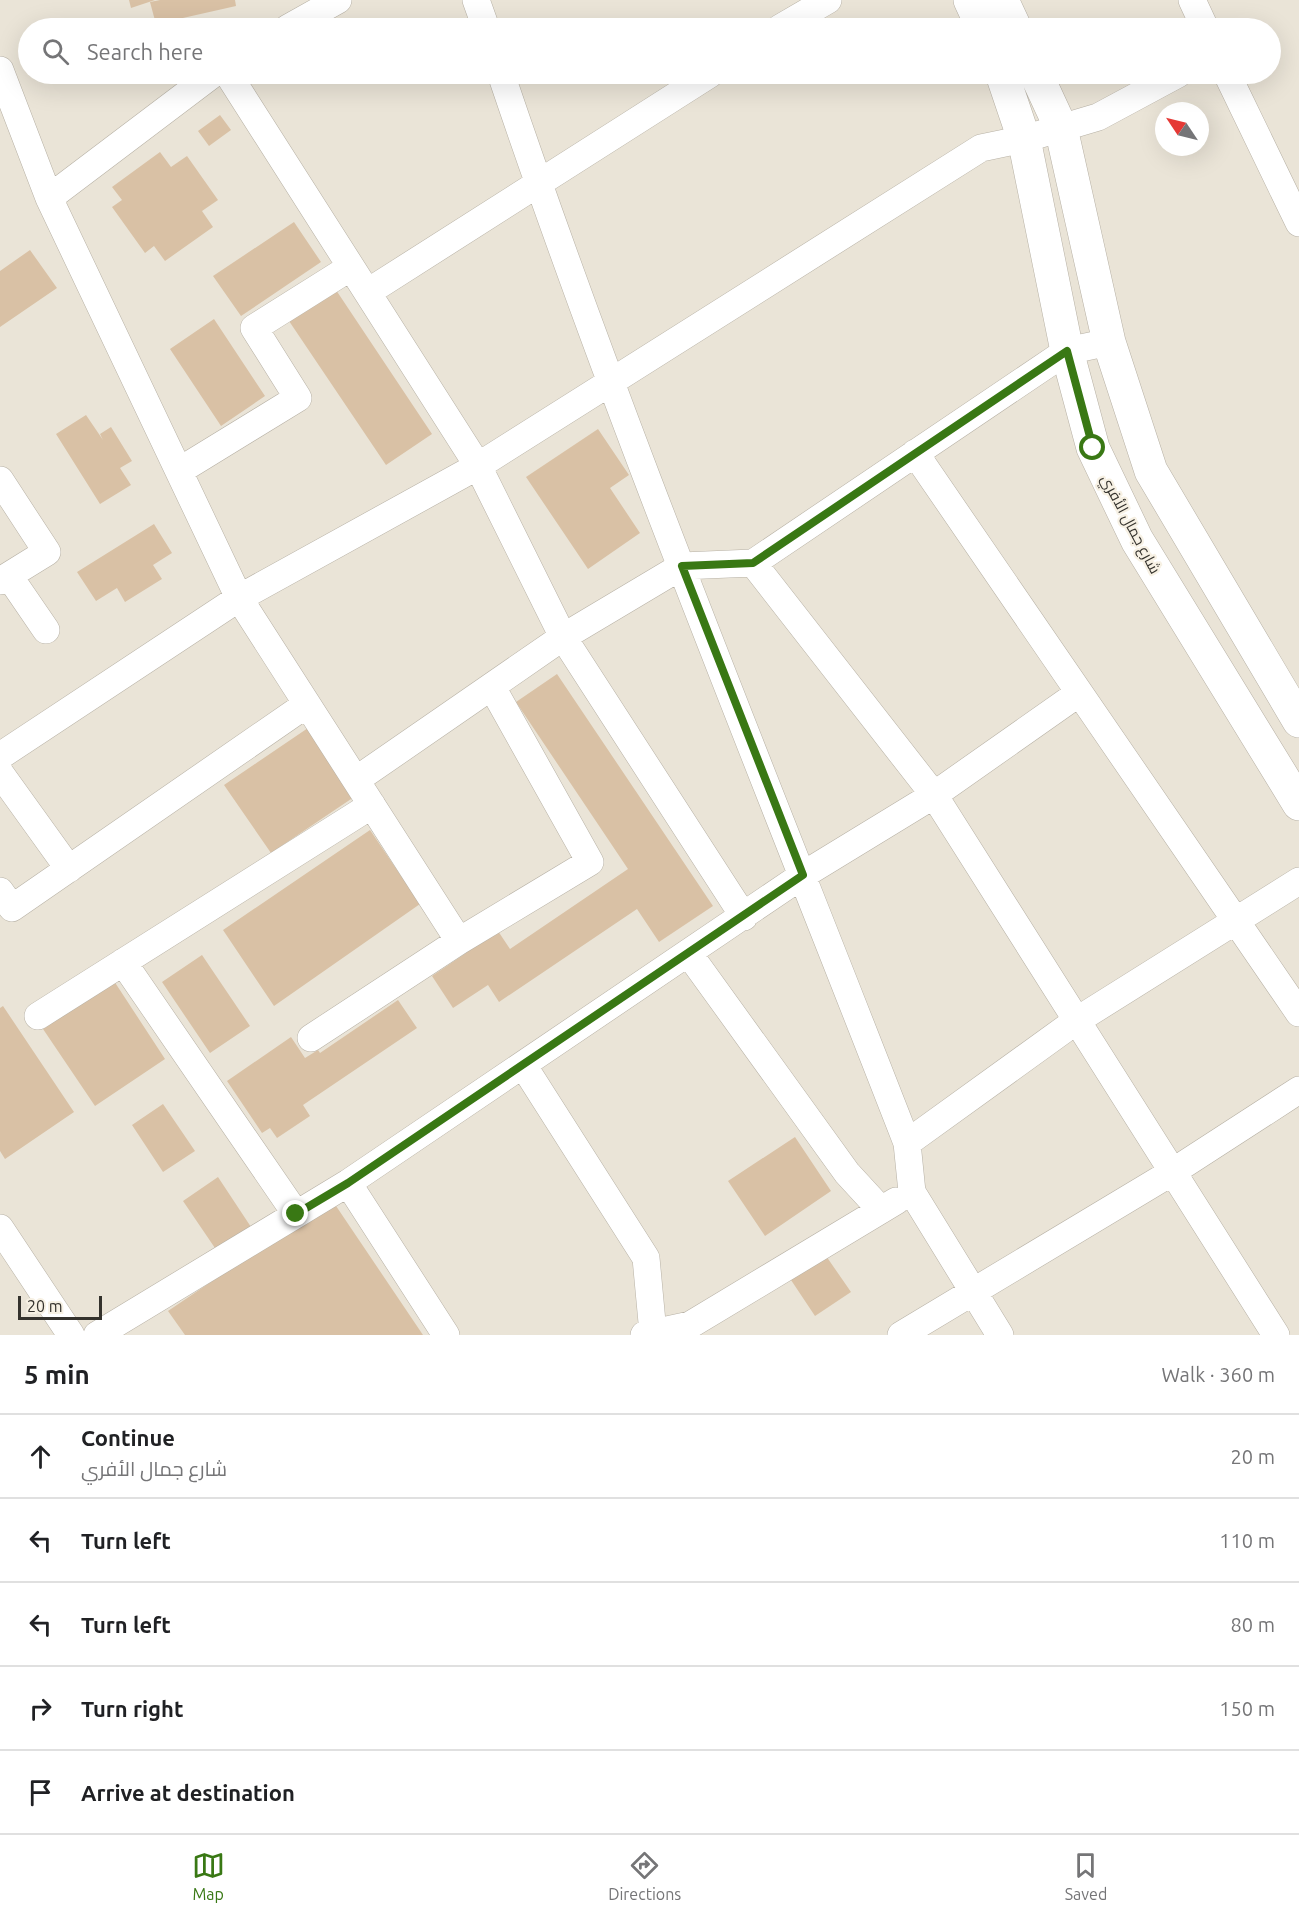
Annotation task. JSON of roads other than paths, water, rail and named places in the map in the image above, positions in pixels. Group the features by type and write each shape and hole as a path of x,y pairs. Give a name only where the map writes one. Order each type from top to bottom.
{"street":[{"path":"306,18 338,0"},
{"path":"476,0 482,18"},
{"path":"797,18 828,0"},
{"path":"970,0 978,18"},
{"path":"1002,0 1010,18"},
{"path":"1192,0 1200,18"},
{"path":"0,70 49,198 239,598 459,941"},
{"path":"49,198 200,84"},
{"path":"234,84 478,466 563,637 744,917"},
{"path":"504,84 537,182 682,566 907,1143 912,1192 975,1290 1000,1335"},
{"path":"368,292 537,182 694,84"},
{"name":"شارع جمال الأفري","path":"1005,84 1024,139 1067,351 1093,448 1137,540 1299,804"},
{"path":"1041,84 1061,128 1109,342 1151,471 1299,721"},
{"path":"0,756 239,598 478,466 981,148 1024,139 1098,117 1159,84"},
{"path":"1232,84 1299,223"},
{"path":"179,471 298,398 254,328 351,267"},
{"path":"356,780 563,637 682,566 753,563 1067,351 1109,342"},
{"path":"915,453 1299,1013"},
{"path":"0,480 47,552 4,578 46,630"},
{"path":"753,563 934,795 1276,1335"},
{"path":"311,1038 459,941 590,862 492,687"},
{"path":"97,1335 348,1183 803,875 934,795 1079,693"},
{"path":"0,891 12,908 307,704"},
{"path":"0,773 69,869"},
{"path":"38,1016 372,805"},
{"path":"907,1143 1076,1021 1237,923 1299,881"},
{"path":"689,954 847,1173 881,1210"},
{"path":"123,962 296,1214"},
{"path":"523,1065 646,1258 648,1334 690,1325 912,1192"},
{"path":"901,1335 1174,1171 1299,1090"},
{"path":"348,1183 446,1335"},
{"path":"0,1228 71,1335"}]}
